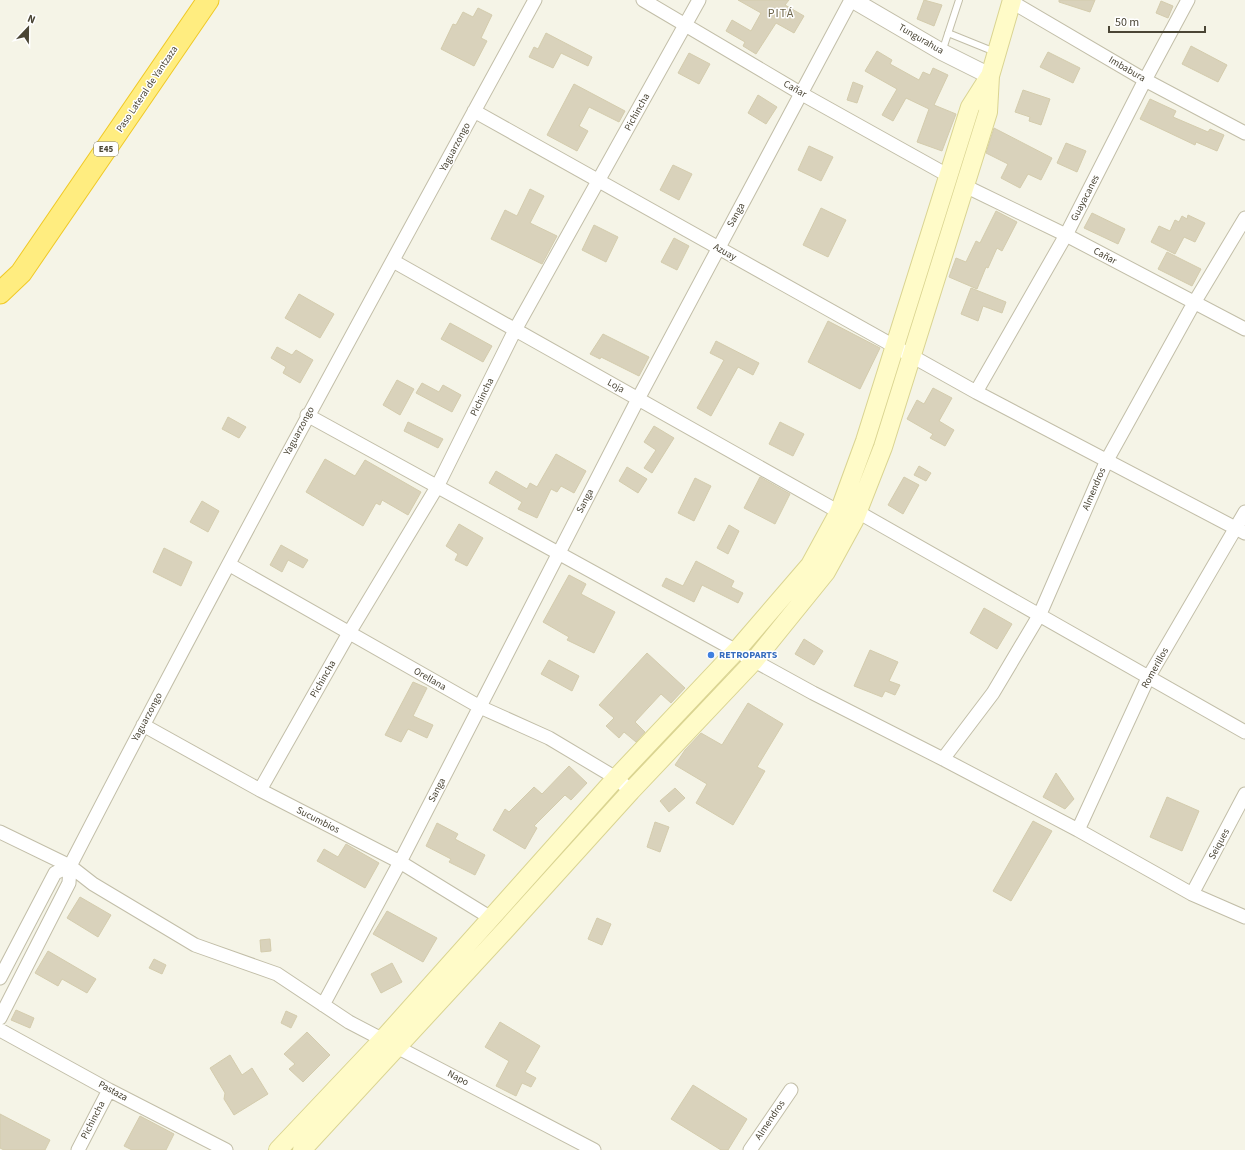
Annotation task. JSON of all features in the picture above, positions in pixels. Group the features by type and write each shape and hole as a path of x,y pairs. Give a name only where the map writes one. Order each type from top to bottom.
{"highway":[{"name":"Paso Lateral de Yantzaza","path":"0,294 21,273 208,0"}],"main road":[{"path":"278,1150 390,1043 754,661 826,572 858,512 883,447 910,356 988,112 990,76 1012,1"},
{"path":"302,1150 491,918 616,778 736,651 810,565 839,512 865,441 970,107 990,76"}],"street":[{"name":"Yaguarzongo","path":"0,1018 69,883 70,866 143,725 230,565 307,415 393,261 535,0"},
{"name":"Cañar","path":"643,0 686,24 802,94 949,176"},
{"name":"Pichincha","path":"260,790 349,633 437,487 515,330 699,0"},
{"name":"Tungurahua","path":"852,0 942,52 990,76"},
{"name":"Sanga","path":"323,1005 400,862 638,399 852,0"},
{"name":"Guayacanes","path":"976,392 1066,235 1145,80 1188,0"},
{"name":"Imbabura","path":"1012,1 1145,80 1245,133"},
{"name":"Azuay","path":"474,111 895,346 910,356 1240,531"},
{"name":"Cañar","path":"965,186 1066,235 1245,329"},
{"name":"Almendros","path":"943,759 993,693 1040,614 1107,460 1194,303 1245,218"},
{"name":"Loja","path":"393,261 839,512"},
{"path":"307,415 813,693 1078,830 1192,894 1245,917"},
{"path":"858,512 1040,614 1148,678 1245,732"},
{"name":"Romerillos","path":"1078,830 1148,678 1240,531 1245,512"},
{"name":"Orellana","path":"230,565 480,707 549,738 616,778 630,791"},
{"name":"Sucumbios","path":"143,725 260,790 400,862 491,918"},
{"name":"Seiques","path":"1192,894 1245,794"},
{"name":"Napo","path":"0,832 70,866 93,884 195,945 277,974 349,1022 594,1150"},
{"path":"0,978 55,873 70,866"},
{"name":"Pastaza","path":"0,1030 109,1090 226,1150"},
{"name":"Pichincha","path":"78,1150 109,1090"},
{"name":"Almendros","path":"750,1150 791,1090"}],"lane":[{"path":"942,52 959,0"},
{"path":"948,33 997,53"}],"building":[{"path":"738,0 789,0 785,5 804,16 794,33 776,23 756,54 743,46 745,42 726,31 732,20 751,31 761,13"},
{"path":"924,0 942,5 934,26 917,19"},
{"path":"1059,0 1095,0 1090,12 1059,2"},
{"path":"1161,1 1173,6 1168,18 1156,13"},
{"path":"478,8 492,15 481,38 487,41 474,66 441,49 453,24 456,25 463,12 473,17"},
{"path":"546,33 592,57 588,66 561,53 553,68 529,57 534,47 538,49"},
{"path":"1191,46 1227,65 1218,82 1182,64"},
{"path":"877,51 892,60 890,64 919,80 923,72 930,75 933,68 948,75 934,105 956,114 942,151 917,142 929,109 906,98 893,121 882,115 897,89 865,71"},
{"path":"1048,52 1080,68 1073,83 1040,67"},
{"path":"689,53 710,64 699,84 678,73"},
{"path":"853,82 863,86 857,103 847,100"},
{"path":"574,84 625,111 619,122 589,107 579,126 588,131 577,151 547,135"},
{"path":"1023,90 1050,99 1041,125 1029,121 1030,117 1015,112"},
{"path":"758,95 777,107 766,124 748,113"},
{"path":"1150,99 1176,111 1173,117 1208,132 1210,129 1224,135 1217,151 1196,142 1195,145 1140,119"},
{"path":"994,128 1052,158 1041,180 1028,174 1020,188 1001,178 1008,164 986,153"},
{"path":"1066,143 1086,151 1077,172 1057,163"},
{"path":"809,146 833,157 821,181 798,170"},
{"path":"673,165 692,174 679,200 660,190"},
{"path":"530,189 544,196 530,223 557,236 542,264 491,239 505,210 517,216"},
{"path":"821,208 846,220 828,257 803,245"},
{"path":"996,211 1017,222 1002,251 997,248 988,268 986,267 977,289 949,277 956,258 966,262 976,241 980,243"},
{"path":"1092,213 1125,229 1118,244 1084,228"},
{"path":"1188,215 1205,223 1195,242 1184,237 1175,254 1151,242 1159,226 1170,231 1175,220 1179,222 1182,216 1187,219"},
{"path":"594,225 618,237 606,262 582,250"},
{"path":"674,238 689,246 677,270 661,262"},
{"path":"1167,252 1201,269 1192,286 1158,269"},
{"path":"971,288 1006,302 1002,313 983,306 978,321 961,314"},
{"path":"299,294 334,314 320,338 285,318"},
{"path":"828,321 880,348 860,389 808,362"},
{"path":"450,323 492,346 483,362 441,339"},
{"path":"603,334 649,357 639,376 601,357 600,359 590,354"},
{"path":"716,341 759,363 753,375 738,367 711,416 697,408 724,360 710,353"},
{"path":"277,347 292,355 296,350 313,360 300,383 283,373 286,367 271,358"},
{"path":"397,380 414,389 400,415 383,405"},
{"path":"422,383 439,392 443,385 461,395 452,412 416,393"},
{"path":"933,388 952,398 939,421 954,430 945,446 930,438 933,434 907,419 917,400 924,404"},
{"path":"228,417 246,427 239,438 222,429"},
{"path":"408,422 443,439 438,448 404,431"},
{"path":"780,422 804,434 793,456 769,444"},
{"path":"654,426 674,438 652,473 644,468 656,450 644,442"},
{"path":"556,454 586,471 574,493 561,486 557,492 551,489 537,518 518,509 522,502 489,483 496,471 527,489 530,483 537,487"},
{"path":"325,459 355,476 365,460 421,492 408,515 382,500 380,505 376,503 363,526 306,492"},
{"path":"919,466 931,473 926,481 914,475"},
{"path":"627,467 647,479 638,493 619,481"},
{"path":"760,477 790,494 775,524 744,508"},
{"path":"904,477 919,485 903,514 888,505"},
{"path":"695,478 711,486 694,521 678,513"},
{"path":"202,501 219,511 208,532 190,522"},
{"path":"459,524 483,538 467,566 455,560 458,554 446,546"},
{"path":"729,525 739,531 728,554 717,548"},
{"path":"281,545 308,560 303,568 288,560 282,572 270,565"},
{"path":"164,548 192,562 181,586 153,572"},
{"path":"696,561 734,581 731,587 743,593 738,603 702,585 694,602 662,586 666,578 683,586"},
{"path":"569,575 586,584 581,594 615,612 594,653 567,640 569,637 543,622"},
{"path":"984,608 1012,624 997,649 970,633"},
{"path":"804,639 823,651 814,665 795,654"},
{"path":"870,650 898,662 889,681 900,685 895,695 885,691 882,697 854,686"},
{"path":"647,653 685,688 671,703 661,694 635,722 645,732 636,742 624,732 619,738 606,726 614,718 599,705"},
{"path":"549,660 579,676 572,691 541,674"},
{"path":"413,682 427,688 413,716 433,725 427,738 408,729 401,742 385,735"},
{"path":"748,703 783,724 757,767 765,771 733,825 696,803 707,784 675,765 685,750 701,733 722,745"},
{"path":"569,766 587,783 571,800 565,795 534,826 537,828 525,849 493,830 505,809 509,812 534,787 542,794"},
{"path":"1056,773 1074,799 1065,809 1043,797"},
{"path":"675,788 685,798 669,812 660,801"},
{"path":"1167,797 1199,811 1182,851 1150,837"},
{"path":"1033,821 1052,831 1011,901 993,891"},
{"path":"655,822 669,827 660,852 647,847"},
{"path":"437,823 458,834 455,839 485,855 475,875 449,862 451,859 426,846"},
{"path":"346,844 379,863 365,888 317,861 324,849 338,857"},
{"path":"80,897 111,915 98,937 67,918"},
{"path":"387,911 437,938 423,962 373,934"},
{"path":"597,918 611,924 602,945 588,939"},
{"path":"270,939 271,951 261,952 260,940"},
{"path":"48,951 96,979 87,993 62,979 58,986 35,973"},
{"path":"154,959 166,965 162,974 149,968"},
{"path":"392,963 402,982 381,993 371,974"},
{"path":"16,1010 34,1018 30,1028 11,1020"},
{"path":"286,1011 297,1016 291,1028 281,1023"},
{"path":"500,1022 540,1046 525,1072 536,1078 531,1087 522,1083 516,1096 496,1086 509,1061 485,1047"},
{"path":"307,1032 330,1055 303,1082 289,1069 295,1064 284,1054"},
{"path":"230,1055 242,1075 252,1068 268,1094 234,1115 224,1099 225,1093 210,1068"},
{"path":"693,1085 747,1119 728,1150 721,1150 671,1119"},
{"path":"0,1114 50,1140 45,1150 4,1150 0,1148"},
{"path":"140,1116 174,1134 166,1150 132,1150 124,1146"}],"place":[{"name":"RETROPARTS","path":"711,655"}],"district":[{"name":"PITÁ","path":"781,13"}]}
